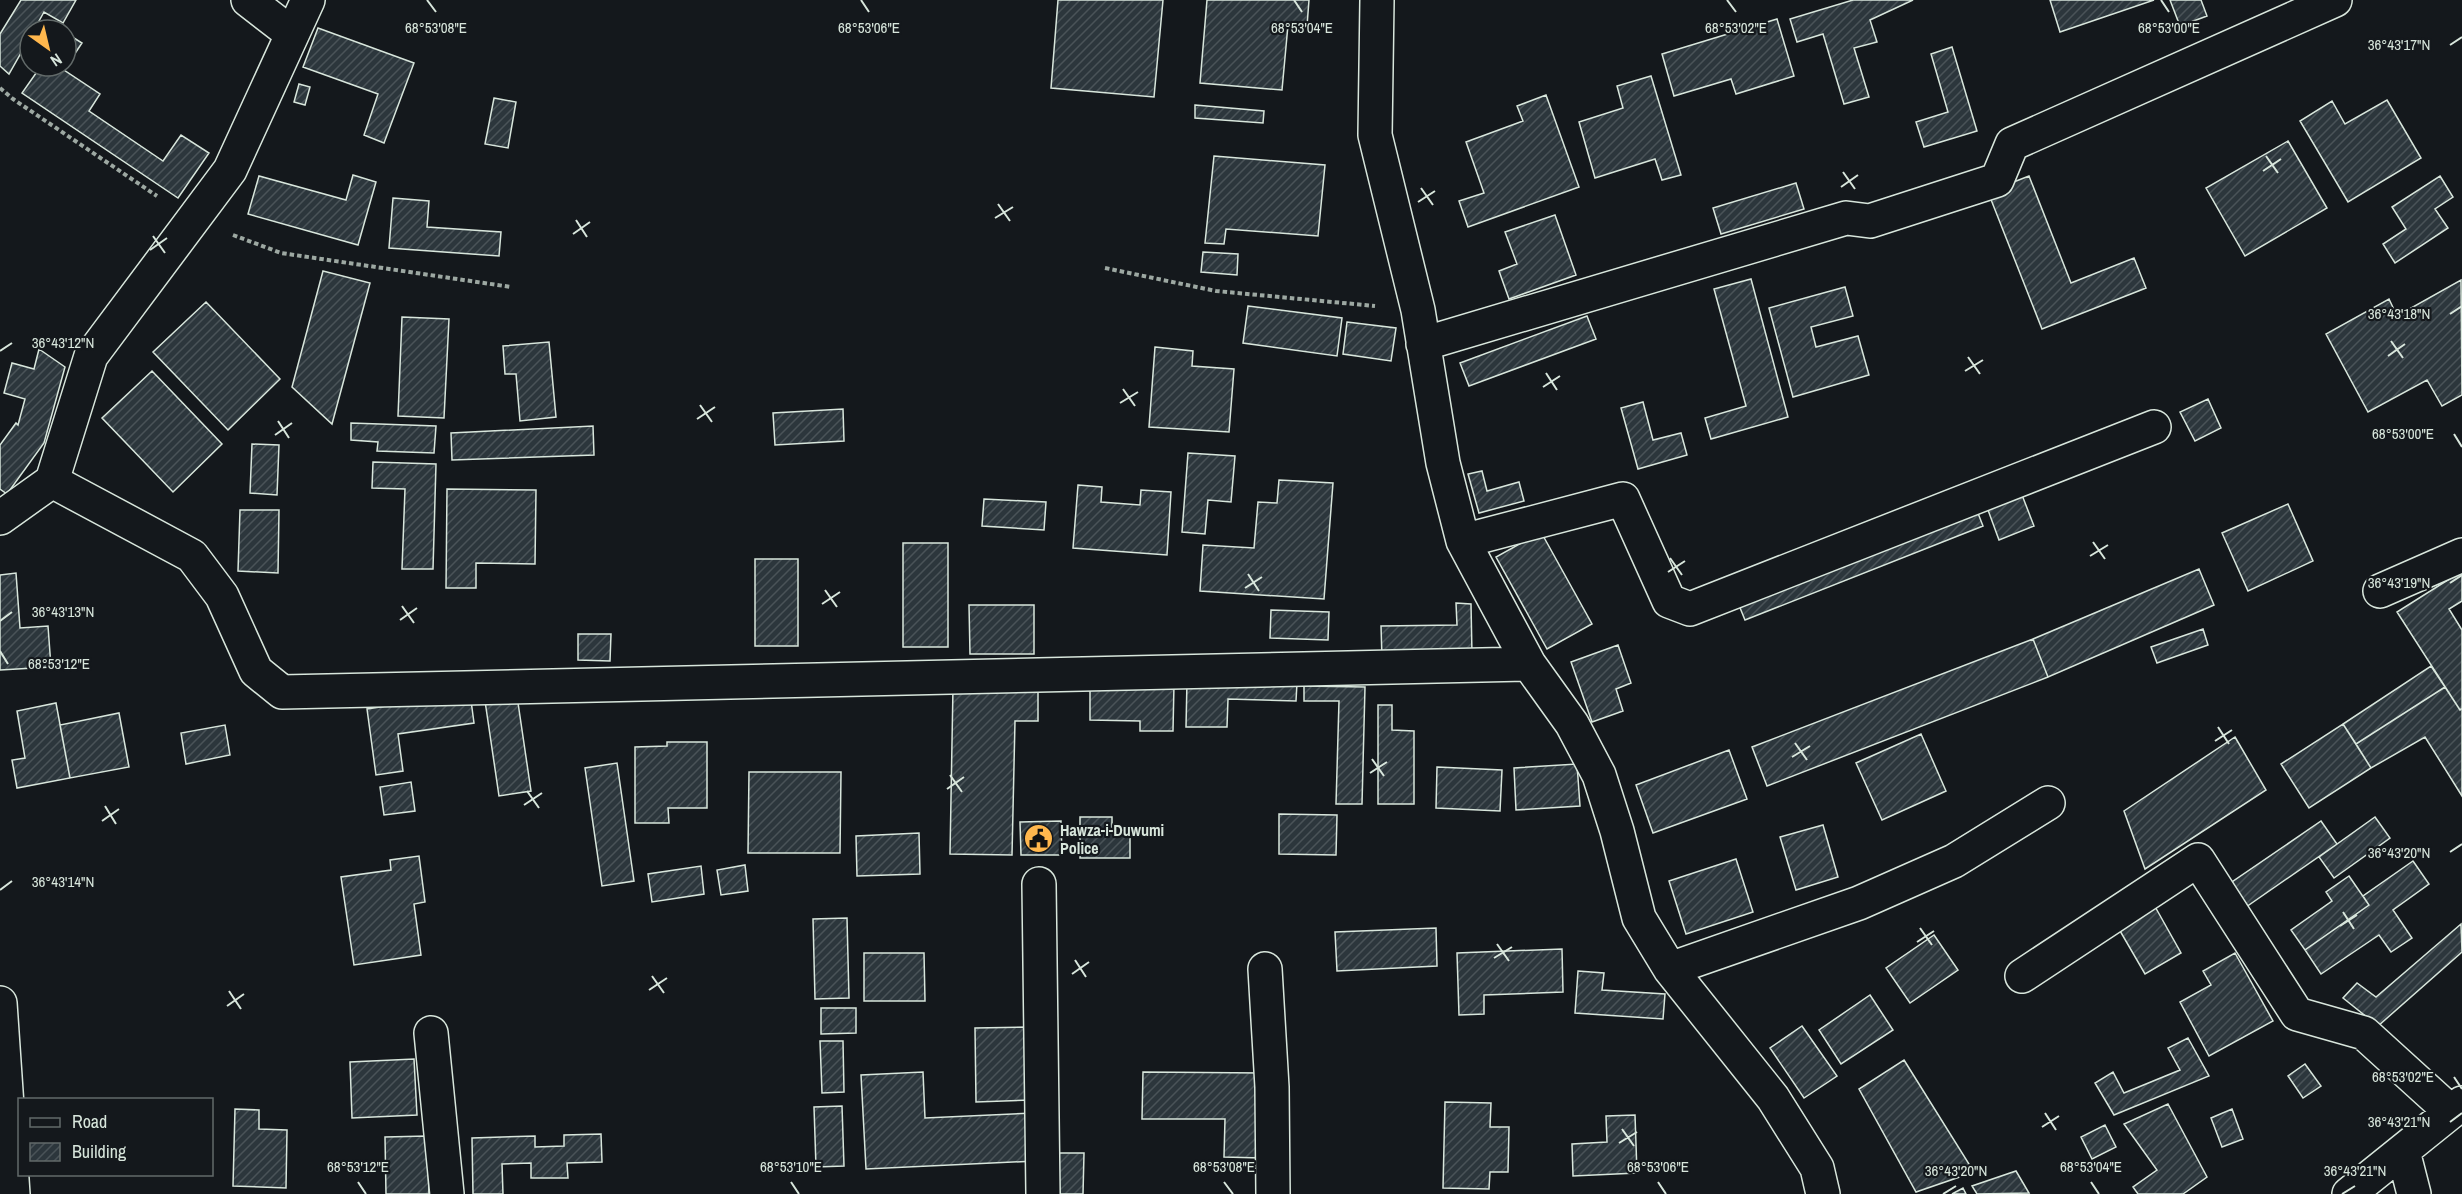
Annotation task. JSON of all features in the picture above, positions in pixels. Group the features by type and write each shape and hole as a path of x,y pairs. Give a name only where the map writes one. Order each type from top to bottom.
{"street":[{"path":"248,0 292,34"},
{"path":"0,518 52,481 91,356 230,170 308,0"},
{"path":"1377,0 1375,135 1418,310 1443,463 1463,541 1529,664 1572,724 1599,775 1617,831 1639,918 1670,969 1773,1098 1817,1168 1823,1194"},
{"path":"1423,344 1845,218 1869,221 1997,180 2012,144 2335,0"},
{"path":"1463,541 1623,499 1669,601 1690,609 2154,427"},
{"path":"52,481 192,556 222,596 256,671 282,692 1529,664"},
{"path":"2380,591 2462,555"},
{"path":"1670,969 1859,903 1954,861 2048,803"},
{"path":"2022,976 2198,860 2297,1014 2364,1033 2457,1107 2349,1194"},
{"path":"1040,884 1043,1194"},
{"path":"1265,969 1272,1087 1273,1194"},
{"path":"0,1003 13,1194"},
{"path":"431,1033 447,1194"},
{"path":"2403,1151 2414,1194"}],"path":[{"path":"1105,268 1216,291 1418,310"}],"building":[{"path":"21,0 76,0 66,18 54,18 44,12 41,18 18,18 18,58 9,74 0,66 0,34"},
{"path":"1058,0 1163,0 1154,97 1051,88"},
{"path":"1207,0 1309,0 1307,26 1288,25 1282,90 1200,83"},
{"path":"1853,0 1913,0 1870,20 1877,42 1854,48 1869,97 1844,104 1823,34 1797,42 1790,19"},
{"path":"2050,0 2154,0 2060,32"},
{"path":"2170,0 2201,0 2207,16 2180,26"},
{"path":"1777,19 1794,76 1736,94 1731,79 1674,96 1662,54"},
{"path":"318,28 414,63 384,143 364,135 378,94 303,67"},
{"path":"1952,47 1977,131 1924,147 1916,122 1948,112 1931,54"},
{"path":"1651,76 1681,175 1662,180 1655,159 1595,178 1579,122 1623,108 1617,86"},
{"path":"33,78 76,78 100,94 89,111 163,161 181,135 209,153 178,198 22,93"},
{"path":"299,84 310,87 305,105 294,102"},
{"path":"1546,95 1579,187 1468,227 1459,201 1484,193 1466,142 1523,121 1517,106"},
{"path":"494,98 516,102 508,148 485,144"},
{"path":"2387,100 2421,158 2348,202 2300,121 2332,101 2345,124"},
{"path":"1195,105 1264,111 1263,123 1195,118"},
{"path":"2288,141 2327,208 2245,256 2206,188"},
{"path":"1214,156 1325,165 1318,236 1226,229 1224,244 1205,243"},
{"path":"353,175 376,182 358,245 248,214 259,176 346,200"},
{"path":"2029,176 2071,283 2134,258 2146,288 2042,329 1988,192"},
{"path":"2440,176 2453,197 2435,209 2448,228 2395,263 2383,244 2406,229 2392,207"},
{"path":"1796,183 1804,209 1721,234 1713,208"},
{"path":"393,198 429,201 427,227 501,232 499,256 389,248"},
{"path":"1555,215 1576,275 1509,299 1499,271 1517,264 1505,232"},
{"path":"1203,252 1238,254 1237,275 1201,272"},
{"path":"323,271 370,283 332,424 292,387"},
{"path":"1751,279 1788,417 1711,439 1705,418 1746,406 1714,289"},
{"path":"2461,280 2462,395 2442,406 2427,380 2368,412 2326,334 2389,299 2397,316"},
{"path":"1845,287 1853,316 1811,327 1816,347 1858,336 1869,375 1793,397 1769,308"},
{"path":"206,302 280,379 228,430 153,352"},
{"path":"1248,306 1342,318 1337,356 1243,343"},
{"path":"1587,316 1596,339 1469,386 1460,363"},
{"path":"402,317 449,319 444,418 398,416"},
{"path":"1347,322 1396,328 1391,361 1343,354"},
{"path":"549,342 556,417 520,421 516,374 505,374 503,346"},
{"path":"1155,347 1193,351 1192,366 1234,369 1229,432 1149,427"},
{"path":"39,349 65,367 44,443 7,494 0,489 0,445 16,423 18,425 25,399 4,393 12,363 34,369"},
{"path":"152,371 222,444 173,492 102,418"},
{"path":"2208,399 2221,428 2195,441 2180,412"},
{"path":"1643,402 1653,440 1681,433 1687,455 1638,469 1621,408"},
{"path":"843,409 844,441 775,445 773,413"},
{"path":"351,423 436,426 434,453 377,451 378,442 351,440"},
{"path":"593,426 594,455 452,460 451,433"},
{"path":"252,444 279,445 277,495 250,493"},
{"path":"1188,453 1235,456 1231,502 1208,500 1205,534 1182,532"},
{"path":"373,462 436,464 433,569 402,569 405,489 372,488"},
{"path":"1482,471 1487,491 1519,482 1524,501 1479,513 1468,474"},
{"path":"1279,480 1333,483 1324,599 1200,591 1203,545 1254,548 1258,502 1277,503"},
{"path":"1078,485 1102,487 1101,502 1140,505 1141,490 1171,492 1167,555 1073,548"},
{"path":"447,489 536,490 535,564 476,563 476,588 446,588"},
{"path":"2022,495 2034,526 1999,540 1988,510"},
{"path":"984,499 1046,502 1044,530 982,526"},
{"path":"1974,503 1983,526 1745,620 1736,598"},
{"path":"2288,504 2313,561 2248,591 2222,533"},
{"path":"240,510 279,510 278,573 238,571"},
{"path":"1541,532 1592,624 1547,649 1496,557"},
{"path":"903,543 948,543 948,647 903,647"},
{"path":"755,559 798,559 798,646 755,646"},
{"path":"2199,569 2214,605 2048,677 2033,639"},
{"path":"2462,571 2462,601 2449,609 2462,630 2462,708 2460,710 2397,612"},
{"path":"16,573 20,628 48,626 51,667 0,670 0,575"},
{"path":"1456,603 1471,604 1472,655 1382,658 1381,626 1457,625"},
{"path":"969,605 1034,605 1034,654 970,654"},
{"path":"1271,610 1329,612 1328,640 1270,638"},
{"path":"2203,629 2208,645 2157,663 2151,647"},
{"path":"578,634 611,634 610,661 578,660"},
{"path":"2033,639 2048,677 1767,786 1752,747"},
{"path":"1618,645 1631,683 1616,689 1623,711 1592,722 1571,662"},
{"path":"2431,666 2445,687 2356,744 2343,724"},
{"path":"1187,681 1297,683 1296,701 1228,699 1227,727 1186,727"},
{"path":"1090,683 1174,684 1173,731 1140,731 1140,721 1090,720"},
{"path":"1304,686 1365,687 1362,804 1336,804 1339,701 1304,701"},
{"path":"953,687 1038,689 1038,721 1015,721 1012,855 950,854"},
{"path":"2445,687 2460,710 2462,708 2462,796 2425,737 2371,768 2356,744"},
{"path":"470,693 474,723 398,734 403,771 376,775 367,709"},
{"path":"517,696 531,791 499,796 485,701"},
{"path":"56,703 70,778 17,788 12,760 25,758 17,711"},
{"path":"1378,705 1392,705 1392,730 1414,731 1414,804 1378,804"},
{"path":"119,713 129,767 70,778 60,725"},
{"path":"2343,724 2371,768 2309,808 2281,764"},
{"path":"225,725 230,755 186,764 181,733"},
{"path":"1921,734 1946,791 1882,820 1856,763"},
{"path":"2235,737 2266,790 2145,869 2124,811"},
{"path":"667,742 707,742 707,808 668,808 669,823 635,823 635,747 667,746"},
{"path":"1729,750 1747,799 1653,833 1636,785"},
{"path":"617,763 634,881 602,886 585,768"},
{"path":"1577,764 1580,806 1516,810 1514,768"},
{"path":"1437,767 1502,770 1500,811 1436,808"},
{"path":"749,772 841,772 840,853 748,853"},
{"path":"411,782 415,811 384,815 380,787"},
{"path":"1279,814 1337,815 1336,855 1279,854"},
{"path":"1080,817 1112,817 1112,832 1130,832 1130,858 1080,858"},
{"path":"2375,817 2390,838 2334,878 2319,857"},
{"path":"1061,821 1062,855 1021,855 1020,822"},
{"path":"2321,821 2337,844 2246,907 2229,884"},
{"path":"1823,825 1838,877 1796,890 1780,837"},
{"path":"919,833 920,874 857,876 856,836"},
{"path":"419,856 425,902 414,904 421,955 354,965 341,877 391,870 390,860"},
{"path":"1736,859 1753,912 1686,934 1669,881"},
{"path":"2413,861 2429,884 2393,910 2412,938 2391,952 2379,935 2321,974 2305,950 2369,905 2363,896"},
{"path":"745,865 748,891 721,895 717,870"},
{"path":"701,866 704,894 652,902 648,874"},
{"path":"2349,876 2369,905 2305,950 2291,930 2332,901 2326,892"},
{"path":"2153,903 2181,953 2145,974 2116,924"},
{"path":"847,918 849,998 815,999 813,919"},
{"path":"2461,924 2462,952 2378,1026 2343,998 2357,983 2376,997"},
{"path":"1436,928 1437,966 1337,971 1335,932"},
{"path":"1934,935 1958,970 1910,1003 1886,968"},
{"path":"1562,949 1563,992 1484,995 1484,1014 1459,1015 1457,953"},
{"path":"864,953 924,953 925,1001 864,1001"},
{"path":"2235,953 2273,1021 2209,1056 2180,1002 2211,985 2203,971"},
{"path":"1578,971 1604,973 1602,990 1665,994 1663,1019 1575,1013"},
{"path":"1870,995 1893,1030 1841,1064 1819,1030"},
{"path":"821,1008 856,1008 856,1033 821,1034"},
{"path":"1802,1026 1837,1076 1804,1098 1770,1048"},
{"path":"1029,1027 1030,1100 976,1102 975,1028"},
{"path":"2188,1038 2209,1076 2114,1115 2095,1083 2113,1072 2124,1093 2180,1070 2168,1048"},
{"path":"820,1041 843,1041 844,1092 822,1093"},
{"path":"414,1059 417,1115 352,1118 350,1062"},
{"path":"1904,1060 1974,1172 1916,1192 1859,1089"},
{"path":"2305,1064 2321,1086 2303,1098 2288,1076"},
{"path":"923,1072 925,1118 1033,1113 1035,1161 866,1169 861,1075"},
{"path":"1143,1072 1263,1073 1261,1158 1224,1157 1225,1119 1142,1119"},
{"path":"1445,1102 1491,1103 1490,1127 1509,1127 1508,1172 1490,1172 1489,1189 1443,1188"},
{"path":"2168,1104 2207,1177 2183,1194 2138,1194 2133,1187 2157,1170 2124,1124"},
{"path":"842,1106 844,1166 816,1167 814,1107"},
{"path":"235,1109 259,1110 259,1129 287,1130 286,1188 233,1186"},
{"path":"2232,1109 2243,1139 2222,1147 2211,1118"},
{"path":"1635,1115 1637,1173 1573,1176 1572,1144 1607,1142 1606,1116"},
{"path":"2105,1125 2116,1147 2092,1159 2081,1137"},
{"path":"601,1134 602,1162 567,1163 568,1178 531,1178 531,1163 502,1164 503,1194 473,1194 472,1138 535,1136 535,1147 564,1146 564,1135"},
{"path":"427,1136 429,1194 386,1194 385,1137"},
{"path":"1055,1153 1084,1153 1083,1194 1054,1194"},
{"path":"2016,1171 2029,1193 1977,1194 1972,1186"},
{"path":"1963,1188 1966,1194 1952,1194"}],"place":[{"name":"Hawza-i-Duwumi Police","path":"1039,839"}]}
